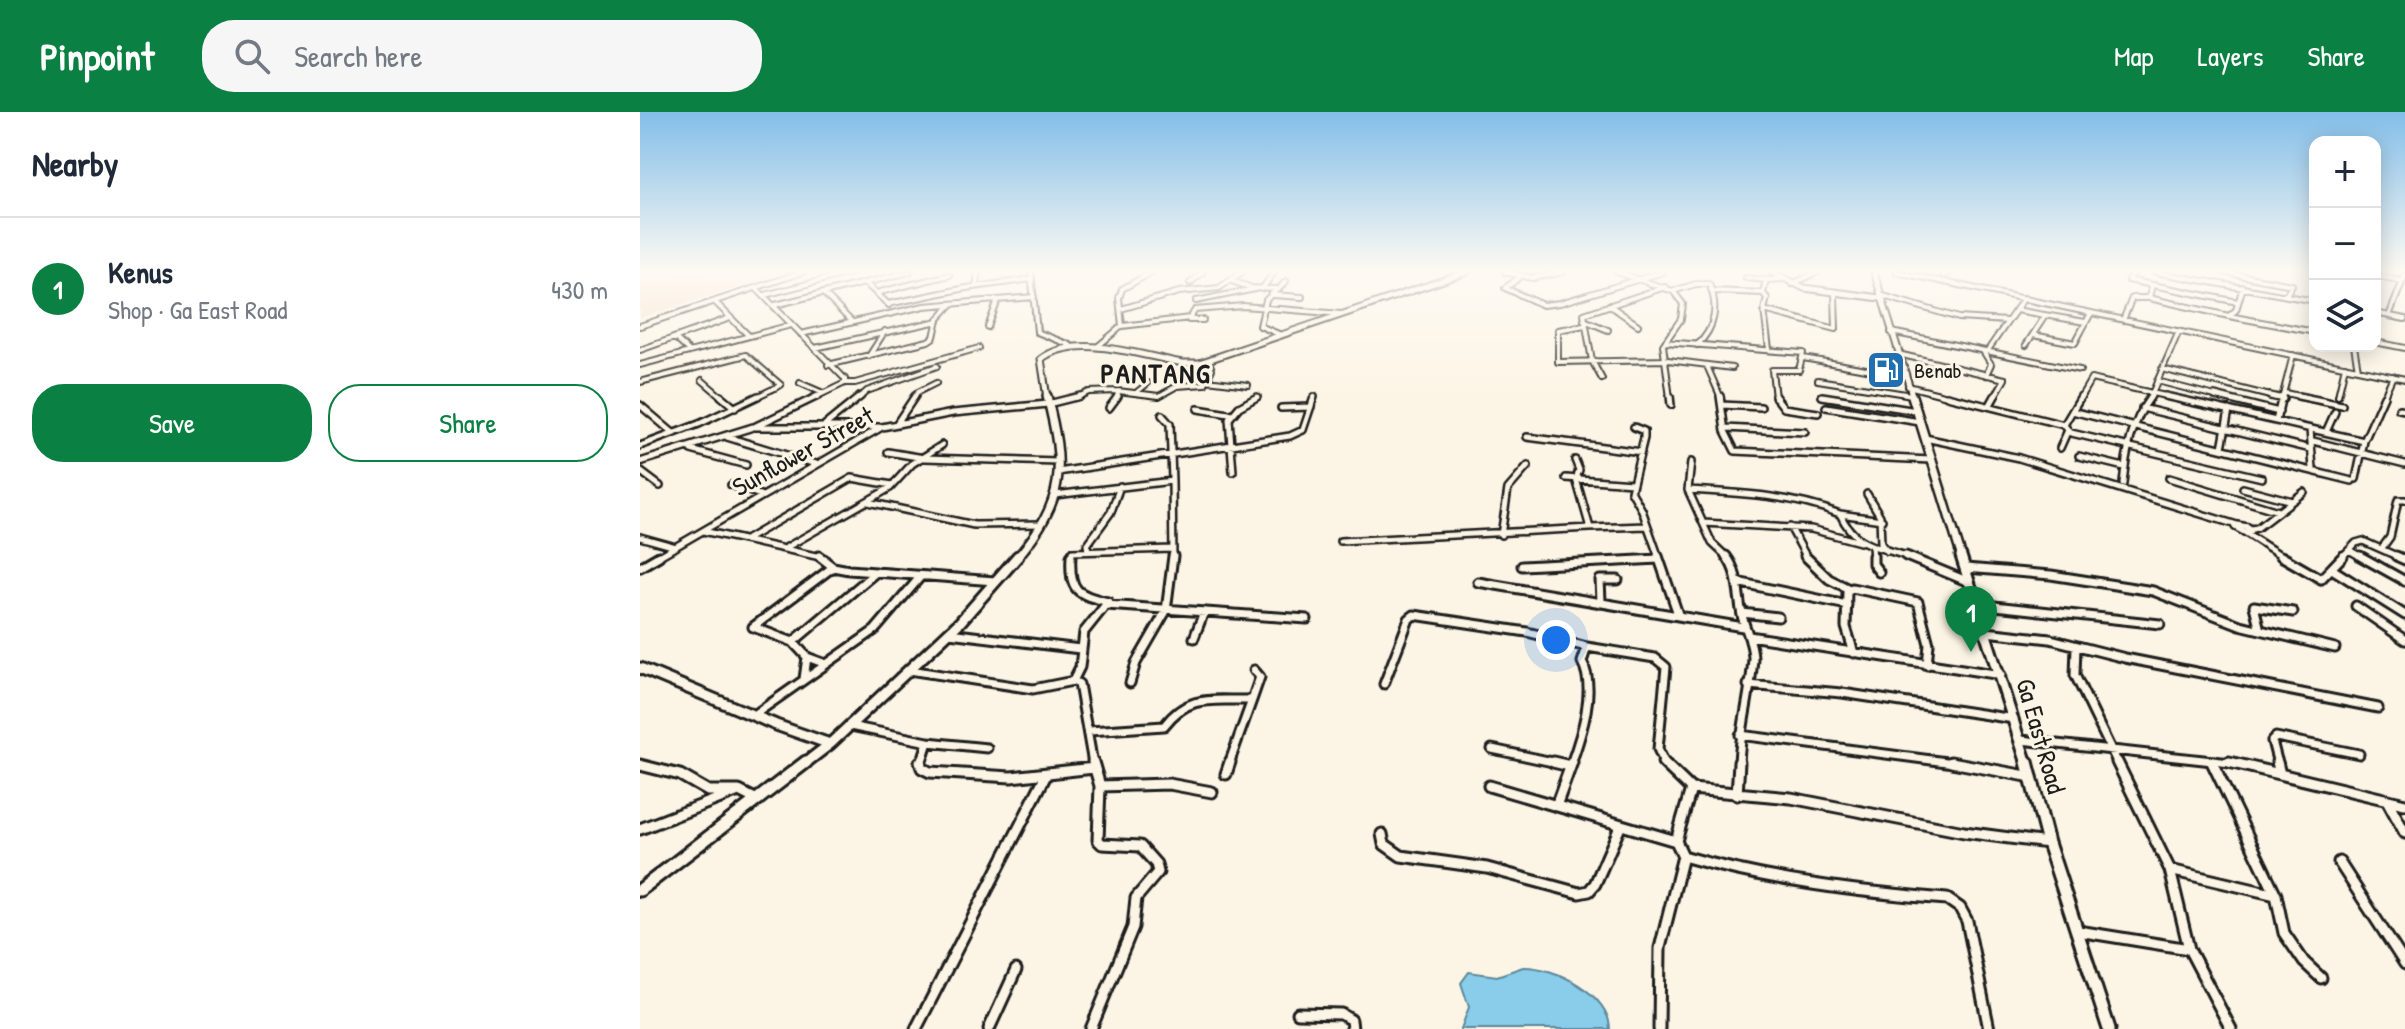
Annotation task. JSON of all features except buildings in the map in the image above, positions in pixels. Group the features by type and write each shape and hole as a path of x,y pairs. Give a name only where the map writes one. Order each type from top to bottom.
{"street":[{"path":"640,326 675,315"},
{"path":"727,315 749,336"},
{"path":"783,315 828,365 845,379 845,383"},
{"path":"845,315 852,322"},
{"path":"801,334 884,315"},
{"path":"828,365 928,341 934,337 942,315"},
{"path":"988,327 993,315"},
{"path":"1036,315 1037,332 1070,345 1183,363 1208,360 1340,315"},
{"path":"1121,315 1122,326"},
{"path":"1097,347 1122,326 1193,315"},
{"path":"1262,315 1260,326 1281,335"},
{"path":"1585,315 1592,361 1602,379"},
{"path":"1623,315 1638,325"},
{"path":"1671,405 1666,378 1668,360 1665,342 1682,315"},
{"path":"1697,345 1703,342 1713,315"},
{"path":"1765,315 1769,349"},
{"path":"1782,315 1836,329 1836,315"},
{"name":"Ga East Road","path":"1886,315 2021,740 2048,843 2109,1029"},
{"path":"1957,315 1993,323 2007,321"},
{"path":"1986,351 2012,315"},
{"path":"2039,315 2085,322"},
{"path":"2033,335 2074,343 2090,315"},
{"path":"2099,315 2405,379"},
{"path":"2123,320 2125,315"},
{"path":"2224,315 2309,331"},
{"path":"2383,315 2405,319"},
{"path":"2026,345 2045,316"},
{"path":"640,350 730,318"},
{"path":"1181,319 1203,320"},
{"path":"815,348 938,321"},
{"path":"1608,330 1584,323 1558,330 1557,361 1668,360 1732,368"},
{"path":"1993,323 2000,333"},
{"path":"640,365 791,325"},
{"path":"869,356 885,331"},
{"path":"2123,484 2127,445 2142,408 2154,392 2179,331"},
{"path":"1891,332 2080,370"},
{"path":"675,338 690,352"},
{"path":"1665,342 1803,353 1797,370 1772,369 1773,395 1784,408 1818,413"},
{"path":"2381,343 2405,348"},
{"path":"640,890 850,726 948,633 1042,524 1055,495 1058,467 1041,359 1051,351 1070,345"},
{"path":"640,462 753,427 845,383 861,382 979,348"},
{"path":"1986,351 1991,364 1986,375"},
{"path":"2355,352 2358,369"},
{"path":"1898,354 2006,380 1990,405"},
{"path":"640,382 746,355 781,385 735,408 640,446"},
{"path":"2276,421 2293,355"},
{"path":"1803,358 2064,425"},
{"path":"1208,360 1212,369 1207,380 1248,385"},
{"path":"824,426 867,391 937,366"},
{"path":"1707,366 1722,405 1732,448 1739,452 1931,460"},
{"path":"2338,396 2345,366"},
{"path":"2162,369 2284,396 2342,405"},
{"path":"2072,411 2354,480 2364,441 2393,376"},
{"path":"2064,425 2090,379 2364,441"},
{"path":"702,380 735,408"},
{"name":"Sunflower Street","path":"640,567 882,427 953,413 1048,404 1071,400 1089,392 1137,392 1159,396 1177,386 1201,386 1207,380"},
{"path":"1818,380 1909,386"},
{"path":"2157,381 2279,412"},
{"path":"800,383 823,393"},
{"path":"897,423 918,392 936,383"},
{"path":"1137,392 1148,383"},
{"path":"1109,408 1116,401 1118,391"},
{"path":"1822,396 1917,411"},
{"path":"1198,409 1229,414 1257,397"},
{"path":"888,452 924,458 1058,467 1169,454 1300,432 1314,397"},
{"path":"640,405 673,433"},
{"path":"1722,405 1761,407"},
{"path":"1281,408 1311,407"},
{"path":"1826,407 1920,422"},
{"path":"2142,408 2311,449"},
{"path":"2222,448 2229,410"},
{"path":"2326,432 2335,412"},
{"path":"1229,414 1226,425 1233,472"},
{"path":"1130,683 1139,656 1166,611 1173,549 1172,481 1170,424 1162,415"},
{"path":"2060,448 2067,432 2064,425"},
{"path":"753,427 882,427"},
{"path":"1634,427 1644,431 1645,443 1632,483 1633,498 1641,506 1670,583 1678,614"},
{"path":"1725,428 1805,432"},
{"path":"2310,429 2313,469"},
{"path":"2067,432 2262,478"},
{"path":"727,437 816,464"},
{"path":"1527,437 1641,452"},
{"path":"1925,438 2019,458 2167,501 2247,530 2317,578 2348,579"},
{"path":"2313,441 2405,464"},
{"path":"787,547 868,502 892,485 912,464 942,445"},
{"path":"687,449 746,465"},
{"path":"2079,456 2124,467"},
{"path":"1575,460 1579,470 1576,479 1590,528"},
{"path":"1691,462 1688,490 1716,549 1733,565 1743,627 1749,636 1753,656 1740,735 1737,795"},
{"path":"1501,535 1508,489 1528,466"},
{"path":"640,471 660,486"},
{"path":"747,539 852,478 892,485"},
{"path":"1566,478 1632,483"},
{"path":"2169,478 2278,511"},
{"path":"1055,495 1172,481"},
{"path":"731,485 760,495"},
{"path":"1088,550 1087,545 1111,512 1120,486"},
{"path":"2243,488 2292,501"},
{"path":"1688,490 1758,494 1840,514 1882,520"},
{"path":"2247,530 2256,529 2304,492"},
{"path":"1867,494 1881,512 1881,546 1887,551"},
{"path":"2382,548 2390,537 2398,500 2405,500"},
{"path":"868,502 974,525 1042,524"},
{"path":"2263,506 2267,520"},
{"path":"1840,514 1846,527 1860,542"},
{"path":"1703,523 1827,531 1969,582"},
{"path":"1340,541 1646,526"},
{"path":"1790,527 1797,547 1824,579 1849,589 1873,591 1918,602 1929,644 1927,665"},
{"path":"703,531 824,557 833,567 995,581"},
{"path":"640,537 676,547"},
{"path":"2325,576 2349,550 2363,541 2405,560"},
{"path":"1872,547 1873,564 1879,572"},
{"path":"1106,605 1107,601 1080,594 1070,569 1072,552 1173,549"},
{"path":"2349,550 2405,581"},
{"path":"1522,566 1659,559"},
{"path":"826,664 807,657 793,642 754,629 754,623 833,567"},
{"path":"1966,568 2051,575 2153,591 2260,630 2335,648"},
{"path":"2332,569 2405,615"},
{"path":"793,642 877,572"},
{"path":"754,715 875,630 921,576"},
{"path":"1601,601 1600,580 1618,580"},
{"path":"1478,582 1743,627"},
{"path":"1737,582 1776,588 1809,600 1847,605"},
{"path":"1849,589 1846,627 1854,653"},
{"path":"1976,604 2160,624"},
{"path":"1073,681 1082,664 1080,649 1085,631 1098,609 1106,605 1307,619"},
{"path":"2260,630 2254,606 2293,612"},
{"path":"2356,606 2405,640"},
{"path":"1194,638 1204,612"},
{"path":"1742,613 1778,617"},
{"path":"1384,684 1409,619 1414,615 1517,630 1587,647 1614,650 1664,663 1658,749 1662,761 1691,789 1791,798 1933,827 2048,843"},
{"path":"1986,632 2050,639 2378,708"},
{"path":"948,633 1080,649"},
{"path":"1749,636 2001,675"},
{"path":"2076,646 2075,675 2170,870 2189,949 2231,1029"},
{"path":"1556,806 1580,739 1589,675 1582,662 1587,647"},
{"path":"804,679 807,657"},
{"path":"640,668 830,744"},
{"path":"909,670 1033,689 1073,681 1079,684 1100,786 1099,842 1140,846 1156,864 1158,872 1136,898 1133,927 1091,1029"},
{"path":"1226,774 1260,677 1254,670"},
{"path":"1748,685 1842,693 2014,719"},
{"path":"1089,731 1164,726 1177,709 1191,702 1252,700"},
{"path":"850,726 928,742 987,748"},
{"path":"1740,735 1933,759 2032,777"},
{"path":"2280,774 2272,741 2276,737 2359,754"},
{"path":"2021,740 2235,763 2405,804"},
{"path":"928,742 920,762 922,768 930,772 983,776 1046,775 1094,768"},
{"path":"1492,749 1570,766"},
{"path":"2212,762 2276,895 2284,933 2304,962 2321,978"},
{"path":"640,765 680,775 708,791 739,791 757,800"},
{"path":"916,1029 1046,775"},
{"path":"1100,786 1169,784 1212,792"},
{"path":"1489,786 1676,841"},
{"path":"1659,1029 1660,948 1683,856 1676,841 1691,789"},
{"path":"640,829 739,791"},
{"path":"2387,800 2405,833"},
{"path":"1382,834 1384,844 1401,856 1487,868 1579,893 1589,891 1595,884 1620,827"},
{"path":"1683,856 1709,864 1842,888 1947,899 1960,908 1967,921 1989,1029"},
{"path":"2339,862 2403,958"},
{"path":"2170,870 2276,895"},
{"path":"2078,931 2189,949"},
{"path":"989,1029 1016,970"},
{"path":"1298,1013 1341,1014 1351,1020 1352,1029"}],"water":[{"path":"1523,967 1550,971 1591,994 1608,1017 1610,1029 1461,1029 1469,1007 1461,983 1469,972 1497,976"}],"place":[{"name":"Benab","path":"1886,370"},
{"name":"Kenus","path":"1971,652"}],"district":[{"name":"PANTANG","path":"1156,373"}]}
